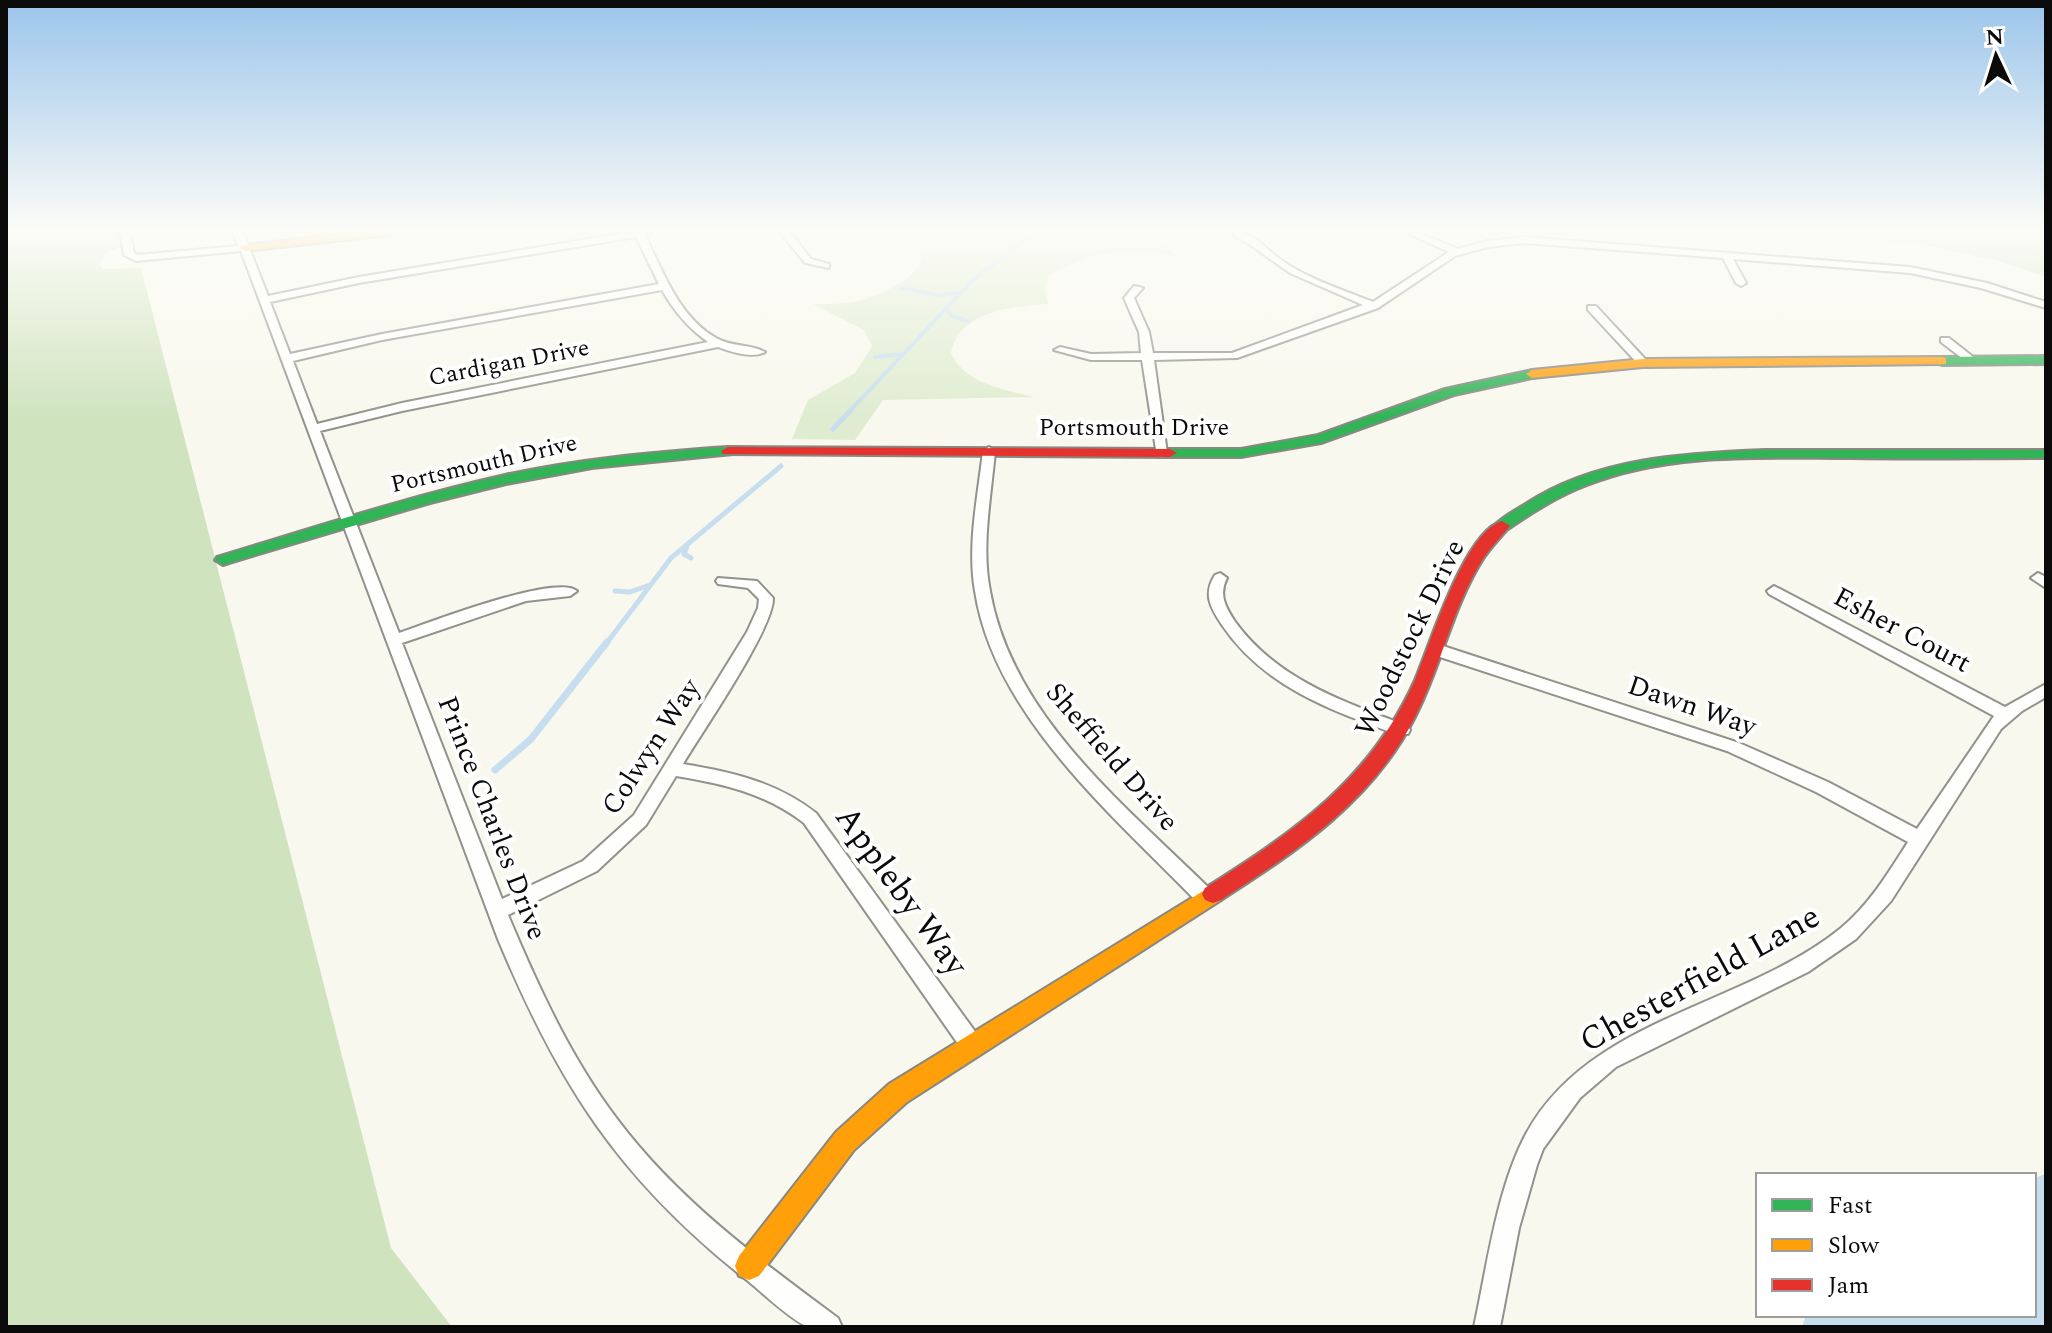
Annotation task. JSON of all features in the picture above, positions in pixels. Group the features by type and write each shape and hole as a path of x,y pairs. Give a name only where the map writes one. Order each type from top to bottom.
{"street":[{"name":"Prince Charles Drive","path":"262,294 497,911 541,1015 585,1092 610,1128 673,1200 749,1266 829,1327"},
{"path":"264,300 292,294"},
{"path":"285,359 382,337 620,294"},
{"path":"671,294 684,317 715,344 739,351 759,352"},
{"path":"1132,294 1129,298 1144,332 1161,453"},
{"path":"1347,294 1374,306"},
{"path":"1060,350 1082,356 1233,356 1374,306 1392,294"},
{"path":"2012,294 2046,305"},
{"path":"1592,308 1643,363"},
{"path":"1945,340 1971,360"},
{"name":"Cardigan Drive","path":"312,429 402,407 715,344"},
{"name":"Portsmouth Drive","path":"223,560 508,479 628,458 740,450 1241,453 1299,445 1432,398 1496,380 1549,370 1643,363 2046,360"},
{"name":"Sheffield Drive","path":"989,451 981,579 990,626 1004,665 1059,745 1205,897"},
{"name":"Woodstock Drive","path":"749,1266 845,1141 898,1093 971,1044 1282,851 1327,819 1368,778 1402,730 1469,567 1486,543 1524,510 1574,483 1644,464 1702,456 2046,454"},
{"path":"1220,578 1215,587 1217,604 1239,639 1268,666 1324,700 1402,730"},
{"name":"Colwyn Way","path":"497,911 568,879 611,850 640,820 755,632 766,608 766,598 752,584 723,581"},
{"path":"394,640 539,592 570,591"},
{"name":"Esher Court","path":"1774,591 2005,715"},
{"name":"Dawn Way","path":"1437,650 1733,747 1822,787 1919,839"},
{"name":"Chesterfield Lane","path":"1487,1327 1507,1228 1525,1165 1535,1141 1572,1090 1608,1060 1801,966 1837,942 1884,895 1988,733 2005,715 2046,690"},
{"name":"Appleby Way","path":"673,769 762,788 779,795 810,818 971,1044"}],"green space":[{"path":"6,294 148,294 391,1248 452,1327 6,1327"},
{"path":"878,294 1046,294 1048,304 1004,309 976,320 964,328 951,353 966,372 986,384 1033,397 883,400 855,440 792,439 808,400 855,373 872,346 864,330 813,304 866,299"}],"water":[{"path":"2046,1174 2046,1323 2042,1327 1802,1327 1805,1317 2036,1317 2036,1177"}],"waterway":[{"path":"934,294 947,294"},
{"path":"849,412 960,294"},
{"path":"946,309 952,316 968,321"},
{"path":"875,357 903,354"},
{"path":"833,429 851,410"},
{"path":"606,644 671,558 781,466"},
{"path":"687,546 684,554 691,558"},
{"path":"615,591 630,592 650,585"},
{"path":"495,770 531,739 607,642"}],"traffic: fast":[{"path":"1942,361 2046,360"},
{"path":"1170,453 1241,453 1321,439 1450,392 1532,374"},
{"path":"223,560 506,479 615,461 728,451"},
{"path":"1502,526 1541,500 1583,481 1627,468 1672,460 1766,454 2046,454"}],"traffic: slow":[{"path":"1532,374 1643,363 1942,361"},
{"path":"749,1266 845,1141 898,1093 1213,894"}],"traffic: jam":[{"path":"728,451 1170,453"},
{"path":"1213,894 1309,829 1361,781 1384,753 1423,682 1474,560 1502,526"}]}
